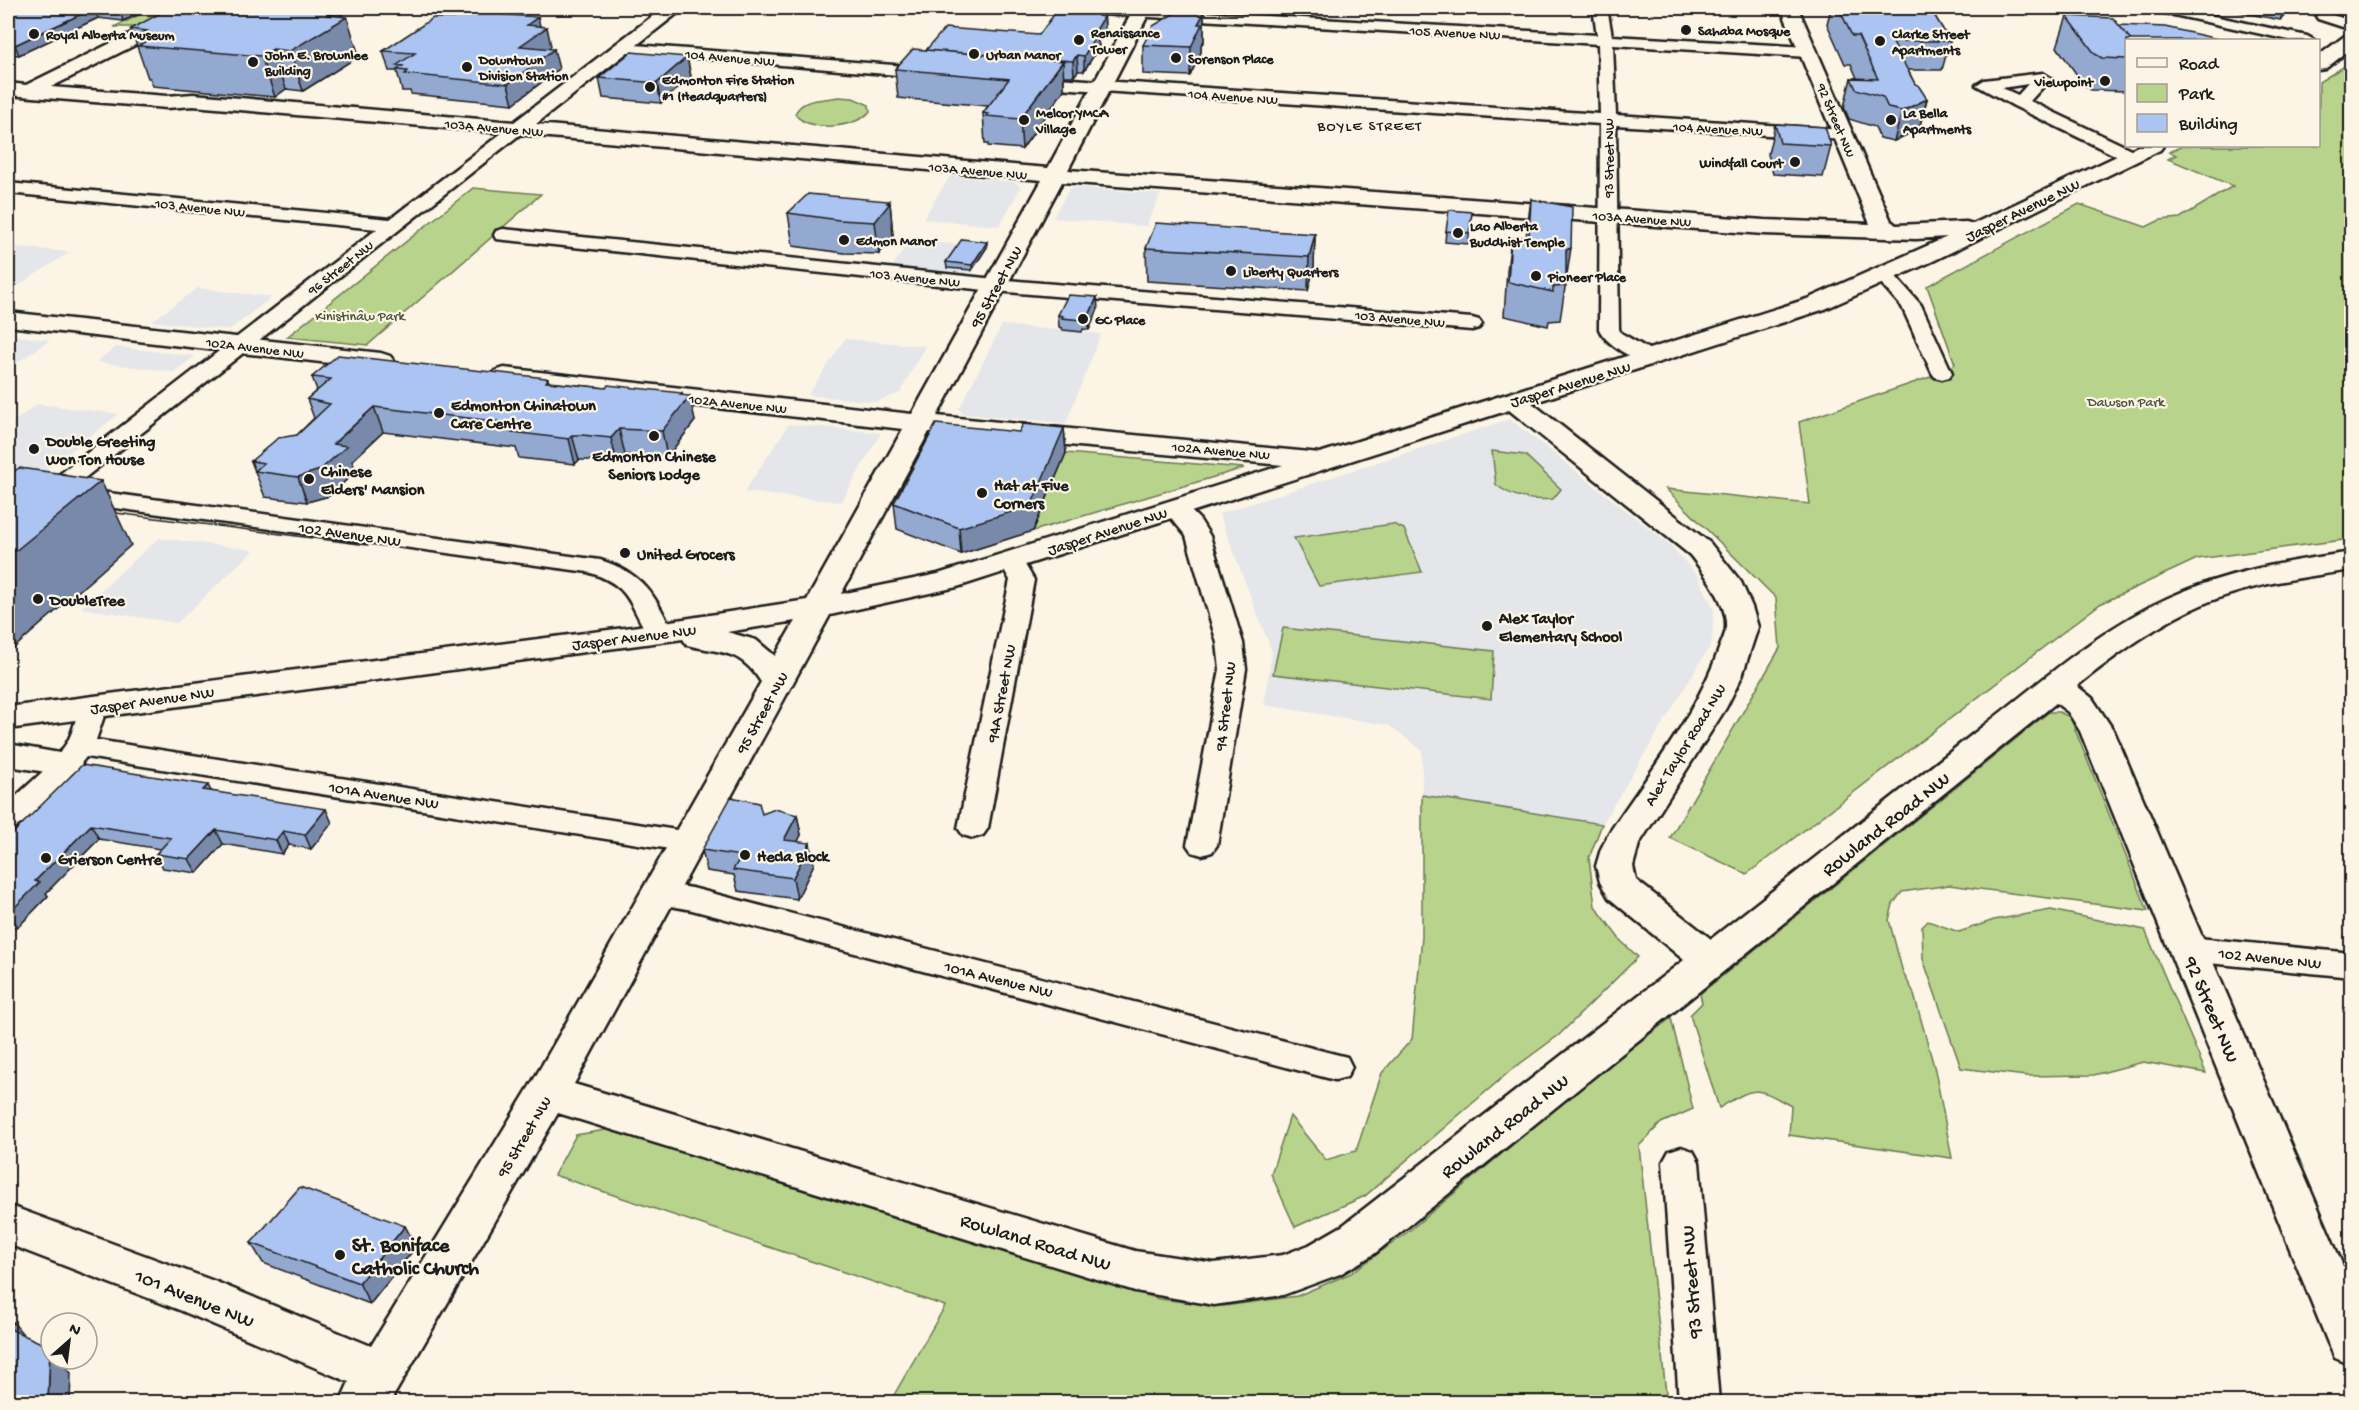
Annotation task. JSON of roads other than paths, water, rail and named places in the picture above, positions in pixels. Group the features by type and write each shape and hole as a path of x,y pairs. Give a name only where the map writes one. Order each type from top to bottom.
{"main road":[{"path":"8,101 195,8"},
{"name":"96 Street NW","path":"517,129 673,8"},
{"name":"92 Street NW","path":"1790,8 1881,224 1889,230"},
{"name":"95 Street NW","path":"373,1388 548,1093 690,842 921,423 1143,9"},
{"path":"2320,64 2347,44"},
{"name":"103A Avenue NW","path":"8,80 38,86 167,102 194,100 1054,176 1764,227 1924,231 1983,228"},
{"name":"103A Avenue NW","path":"8,89 38,86"},
{"name":"Jasper Avenue NW","path":"8,718 293,678 748,621 911,590 1011,561 1816,304 1925,256 2151,147"},
{"name":"103A Avenue NW","path":"1764,227 1790,234 1925,256"},
{"path":"1843,241 1886,242 1893,238 1889,230"},
{"name":"102A Avenue NW","path":"8,318 407,364"},
{"name":"102A Avenue NW","path":"478,373 921,423 1326,460"},
{"name":"Alex Taylor Road NW","path":"1513,401 1700,549 1726,582 1737,607 1742,627 1726,676 1709,708 1622,842 1615,858 1614,874 1622,889 1711,960"},
{"name":"Rowland Road NW","path":"548,1093 1136,1271 1214,1284 1283,1275 1324,1260 1358,1240 2056,687 2138,626 2179,604 2238,583 2352,561"},
{"path":"660,633 733,643 750,649 764,658 777,682"},
{"name":"92 Street NW","path":"2056,687 2080,705 2097,731 2352,1343"},
{"path":"8,754 72,755"},
{"name":"101 Avenue NW","path":"8,1224 198,1296 373,1388"}],"street":[{"name":"105 Avenue NW","path":"1066,8 1143,9 1494,34 1808,52"},
{"name":"93 Street NW","path":"1600,8 1605,41 1608,121 1609,328 1612,336 1650,358"},
{"path":"2160,8 2302,39"},
{"path":"2323,16 2352,26"},
{"path":"2320,43 2347,44"},
{"name":"104 Avenue NW","path":"622,48 944,74"},
{"name":"104 Avenue NW","path":"1011,80 1844,135"},
{"path":"2020,103 2131,156"},
{"name":"96 Street NW","path":"8,526 517,129"},
{"name":"103 Avenue NW","path":"8,188 392,225"},
{"name":"103 Avenue NW","path":"503,235 995,285 1472,324"},
{"path":"1884,275 1911,305 1942,373"},
{"name":"102 Avenue NW","path":"8,486 591,565 612,570 633,584 640,591 660,633"},
{"name":"94 Street NW","path":"1175,508 1192,525 1198,536 1230,643 1233,669 1202,845"},
{"name":"94A Street NW","path":"973,828 1022,580 1011,561"},
{"path":"8,821 72,755 85,734 93,707"},
{"name":"101A Avenue NW","path":"72,755 690,842"},
{"name":"101A Avenue NW","path":"660,894 692,899 1335,1067"},
{"name":"102 Avenue NW","path":"2188,949 2352,965"},
{"name":"93 Street NW","path":"1681,1162 1699,1402"}],"tram line":[{"path":"100,511 368,545"}],"place":[{"name":"Sahaba Mosque","path":"1686,30"},
{"name":"Royal Alberta Museum","path":"34,34"},
{"name":"Renaissance Tower","path":"1079,40"},
{"name":"Clarke Street Apartments","path":"1880,41"},
{"name":"Urban Manor","path":"974,54"},
{"name":"Sorenson Place","path":"1176,58"},
{"name":"John E. Brownlee Building","path":"253,62"},
{"name":"Downtown Division Station","path":"467,67"},
{"name":"Viewpoint","path":"2105,81"},
{"name":"Edmonton Fire Station #1 (Headquarters)","path":"650,87"},
{"name":"Melcor YMCA Village","path":"1024,120"},
{"name":"La Bella Apartments","path":"1891,120"},
{"name":"Windfall Court","path":"1795,162"},
{"name":"Lao Alberta Buddhist Temple","path":"1458,233"},
{"name":"Edmon Manor","path":"844,240"},
{"name":"Liberty Quarters","path":"1231,271"},
{"name":"Pioneer Place","path":"1536,276"},
{"name":"GC Place","path":"1083,319"},
{"name":"Edmonton Chinatown Care Centre","path":"439,413"},
{"name":"Edmonton Chinese Seniors Lodge","path":"654,436"},
{"name":"Double Greeting Won Ton House","path":"34,449"},
{"name":"Chinese Elders' Mansion","path":"309,479"},
{"name":"Hat at Five Corners","path":"982,493"},
{"name":"United Grocers","path":"625,553"},
{"name":"DoubleTree","path":"38,599"},
{"name":"Alex Taylor Elementary School","path":"1487,626"},
{"name":"Hecla Block","path":"745,855"},
{"name":"Grierson Centre","path":"46,858"},
{"name":"St. Boniface Catholic Church","path":"340,1255"}],"district":[{"name":"BOYLE STREET","path":"1370,125"}],"park label":[{"name":"Kinistinâw Park","path":"360,315"},
{"name":"Dawson Park","path":"2126,401"}]}
